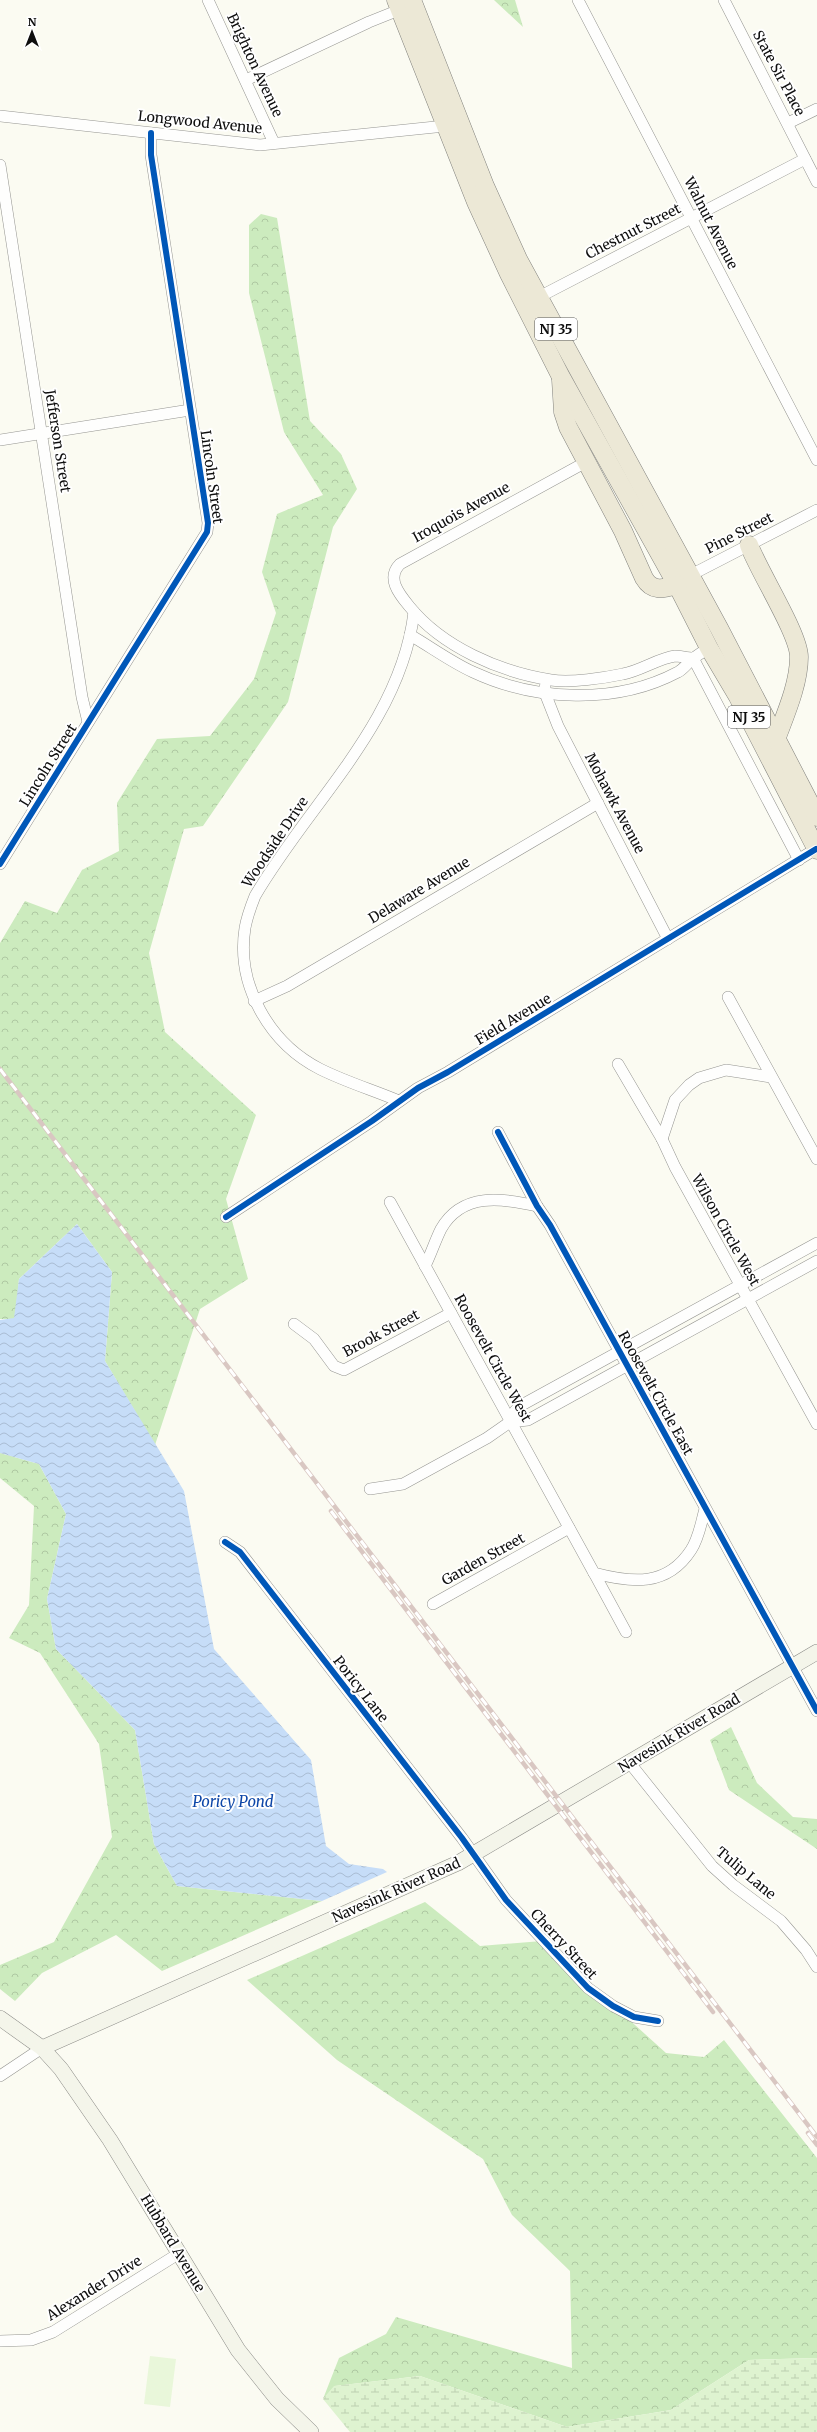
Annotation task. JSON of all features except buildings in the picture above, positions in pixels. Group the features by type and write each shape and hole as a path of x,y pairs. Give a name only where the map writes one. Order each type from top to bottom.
{"highway":[{"name":"NJ 35","path":"402,3 444,126 509,274 561,377 777,737 817,817"},
{"name":"NJ 35","path":"402,3 485,186 539,297 683,580 709,648 738,697 817,850"},
{"path":"561,377 563,412 586,462 623,531 648,585 656,589 665,589 683,580"},
{"path":"749,545 793,635 799,657 797,674 777,737"}],"main road":[{"name":"Navesink River Road","path":"42,2048 136,2008 324,1922 429,1877 473,1854 817,1652"},
{"name":"Hubbard Avenue","path":"0,2018 42,2048 61,2069 97,2120 178,2254 246,2361 277,2399 312,2432"}],"street":[{"name":"Brighton Avenue","path":"208,0 274,143"},
{"name":"Walnut Avenue","path":"578,0 817,460"},
{"name":"State Sir Place","path":"724,0 817,182"},
{"path":"246,80 369,22 402,3"},
{"path":"788,124 817,109"},
{"name":"Longwood Avenue","path":"0,116 260,145 423,130 444,126"},
{"name":"Lincoln Street","path":"0,864 207,532 208,523 151,155 151,133"},
{"name":"Chestnut Street","path":"539,297 805,159"},
{"name":"Jefferson Street","path":"0,165 88,722"},
{"path":"0,440 190,410"},
{"name":"Iroquois Avenue","path":"414,612 400,595 394,580 394,574 400,564 586,462"},
{"name":"Pine Street","path":"683,580 817,510"},
{"path":"414,612 438,633 465,650 494,664 546,679 599,678 624,674 675,656 693,658"},
{"name":"Woodside Drive","path":"399,1101 346,1082 300,1056 274,1032 254,1001 245,963 244,948 247,920 255,896 379,713 403,665 414,612"},
{"path":"410,635 473,672 498,682 545,693 586,695 632,688 680,671 693,658 709,648"},
{"path":"693,658 799,860"},
{"name":"Mohawk Avenue","path":"546,679 545,693 558,726 668,939"},
{"name":"Delaware Avenue","path":"254,1001 287,986 598,803"},
{"name":"Field Avenue","path":"226,1217 399,1101 817,850"},
{"path":"728,997 817,1159"},
{"name":"Wilson Circle West","path":"618,1064 662,1139 674,1167 817,1424"},
{"path":"662,1139 676,1100 689,1084 699,1078 726,1070 771,1077"},
{"name":"Roosevelt Circle East","path":"498,1132 537,1206 550,1225 817,1711"},
{"path":"425,1266 445,1223 466,1206 490,1198 505,1199 537,1206"},
{"name":"Roosevelt Circle West","path":"390,1202 594,1573"},
{"path":"510,1422 517,1408 817,1243"},
{"path":"370,1490 403,1484 487,1438 510,1422 528,1420 817,1261"},
{"name":"Brook Street","path":"294,1324 314,1339 334,1366 344,1370 451,1313"},
{"path":"594,1573 622,1580 639,1581 655,1578 670,1572 691,1550 705,1509"},
{"name":"Garden Street","path":"432,1604 569,1528"},
{"name":"Poricy Lane","path":"225,1542 240,1552 473,1854"},
{"path":"594,1573 626,1632"},
{"name":"Tulip Lane","path":"630,1762 712,1866 733,1886 781,1921 817,1967"},
{"name":"Cherry Street","path":"473,1854 506,1900 588,1988 613,2006 634,2017 658,2021"},
{"path":"0,2076 42,2048"},
{"name":"Alexander Drive","path":"0,2340 31,2340 53,2332 178,2254"}],"green space":[{"path":"494,0 515,0 523,27"},
{"path":"261,214 277,218 310,421 341,454 357,489 333,527 288,702 203,826 184,829 149,953 165,1032 256,1115 226,1199 248,1279 200,1309 155,1445 105,1361 112,1272 77,1224 19,1279 15,1319 0,1319 0,943 25,901 57,913 82,870 119,851 117,803 157,739 210,736 254,679 276,613 262,572 277,514 323,495 284,432 249,293 249,225"},
{"path":"0,1453 39,1464 66,1514 47,1599 56,1649 135,1730 154,1844 177,1886 322,1901 162,1971 116,1935 42,1973 15,2001 0,1989 0,1965 54,1942 112,1837 99,1744 40,1653 9,1638 29,1605 34,1506 0,1478"},
{"path":"731,1727 757,1783 793,1817 817,1819 817,1849 729,1790 710,1740"},
{"path":"425,1902 480,1946 542,1941 666,2053 704,2057 724,2040 817,2158 817,2358 749,2360 671,2410 567,2427 420,2376 335,2386 323,2399 339,2358 386,2334 396,2317 572,2368 570,2271 512,2215 483,2159 337,2060 247,1980"},
{"path":"150,2356 176,2359 170,2407 144,2404"},
{"path":"817,2358 817,2432 350,2432 323,2399 334,2386 420,2376 567,2427 671,2410 749,2360"}],"water":[{"name":"Poricy Pond","path":"77,1224 112,1272 105,1361 184,1491 214,1649 311,1760 326,1846 349,1864 383,1869 387,1872 322,1901 177,1886 154,1844 135,1730 56,1649 47,1599 66,1514 39,1464 0,1453 0,1320 14,1318 19,1279"}],"railway":[{"path":"0,1069 817,2137"},
{"path":"331,1511 713,2012"},
{"path":"808,2133 817,2145"}],"cycle path":[{"path":"0,864 207,532 208,523 151,155 151,133"},
{"path":"226,1217 372,1121 418,1088 448,1072 816,849"},
{"path":"498,1132 537,1206 550,1225 817,1711"},
{"path":"225,1542 240,1552 462,1838 506,1900 588,1988 613,2006 634,2017 658,2021"}]}
